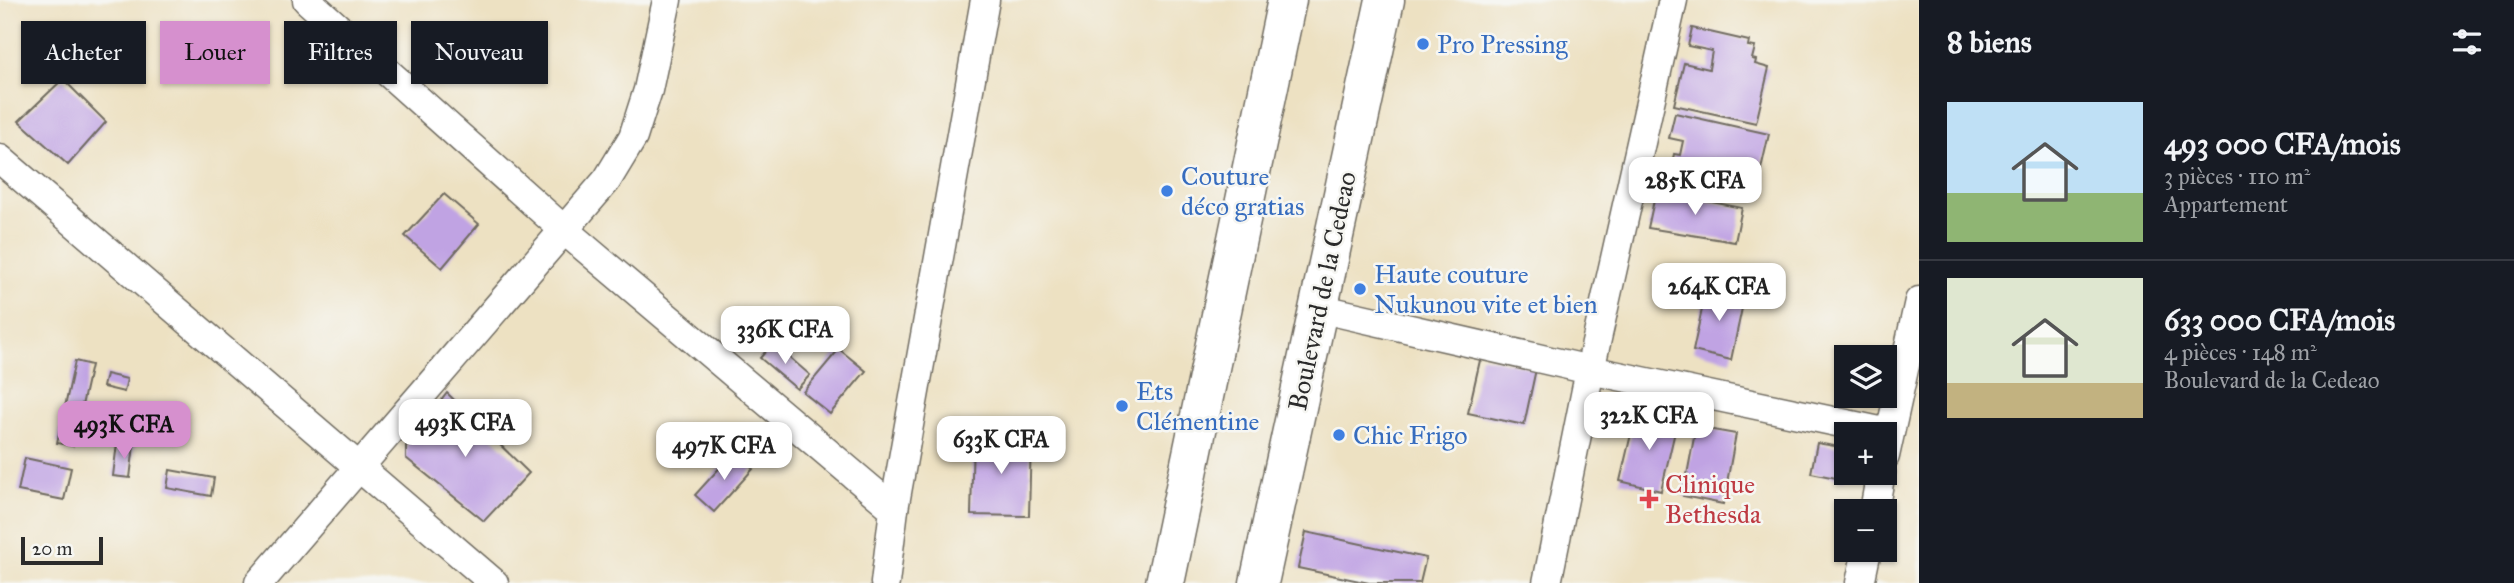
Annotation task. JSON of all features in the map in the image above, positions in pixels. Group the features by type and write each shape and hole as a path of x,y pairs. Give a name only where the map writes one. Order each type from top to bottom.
{"main road":[{"path":"1166,583 1287,0"},
{"name":"Boulevard de la Cedeao","path":"1259,583 1385,0"}],"street":[{"path":"259,583 607,180 632,137 648,90 667,0"},
{"path":"885,583 894,509 985,0"},
{"path":"1547,583 1590,370 1673,0"},
{"path":"312,2 564,230 894,509"},
{"path":"0,159 494,583"},
{"path":"1892,422 1919,301"},
{"path":"1318,307 1590,370 1834,431"},
{"path":"1860,583 1864,562"}],"building":[{"path":"1692,28 1749,41 1748,46 1755,47 1752,59 1756,60 1755,64 1769,68 1756,123 1674,105 1684,63 1709,69 1712,51 1688,46"},
{"path":"58,84 68,84 106,122 68,165 19,121"},
{"path":"1675,113 1769,134 1755,195 1736,191 1737,186 1726,183 1725,188 1678,178 1679,169 1671,168 1674,154 1680,155 1683,141 1669,138"},
{"path":"1656,191 1742,208 1735,242 1648,228"},
{"path":"444,194 479,224 442,268 405,236"},
{"path":"1707,286 1745,294 1731,360 1693,351"},
{"path":"773,343 810,375 797,389 760,358"},
{"path":"839,349 866,371 830,414 803,392"},
{"path":"1481,356 1536,369 1524,425 1468,413"},
{"path":"75,361 91,365 73,446 57,443"},
{"path":"106,374 127,379 124,392 103,387"},
{"path":"447,393 529,473 484,521 406,458 406,446"},
{"path":"1636,413 1677,423 1661,491 1620,481"},
{"path":"1696,427 1736,434 1723,504 1683,496"},
{"path":"973,437 1031,438 1029,516 971,515"},
{"path":"117,443 134,445 130,478 113,476"},
{"path":"1817,443 1834,446 1834,478 1811,473"},
{"path":"734,452 753,469 714,512 695,495"},
{"path":"25,458 71,468 64,500 18,491"},
{"path":"170,470 214,478 211,496 167,488"},
{"path":"1306,532 1426,558 1420,583 1369,583 1298,568"}],"place":[{"name":"Pro Pressing","path":"1423,44"},
{"name":"Couture déco gratias","path":"1167,191"},
{"name":"Haute couture Nukunou vite et bien","path":"1360,289"},
{"name":"Ets Clémentine","path":"1122,406"},
{"name":"Chic Frigo","path":"1339,435"},
{"name":"Clinique Bethesda","path":"1649,499"}]}
